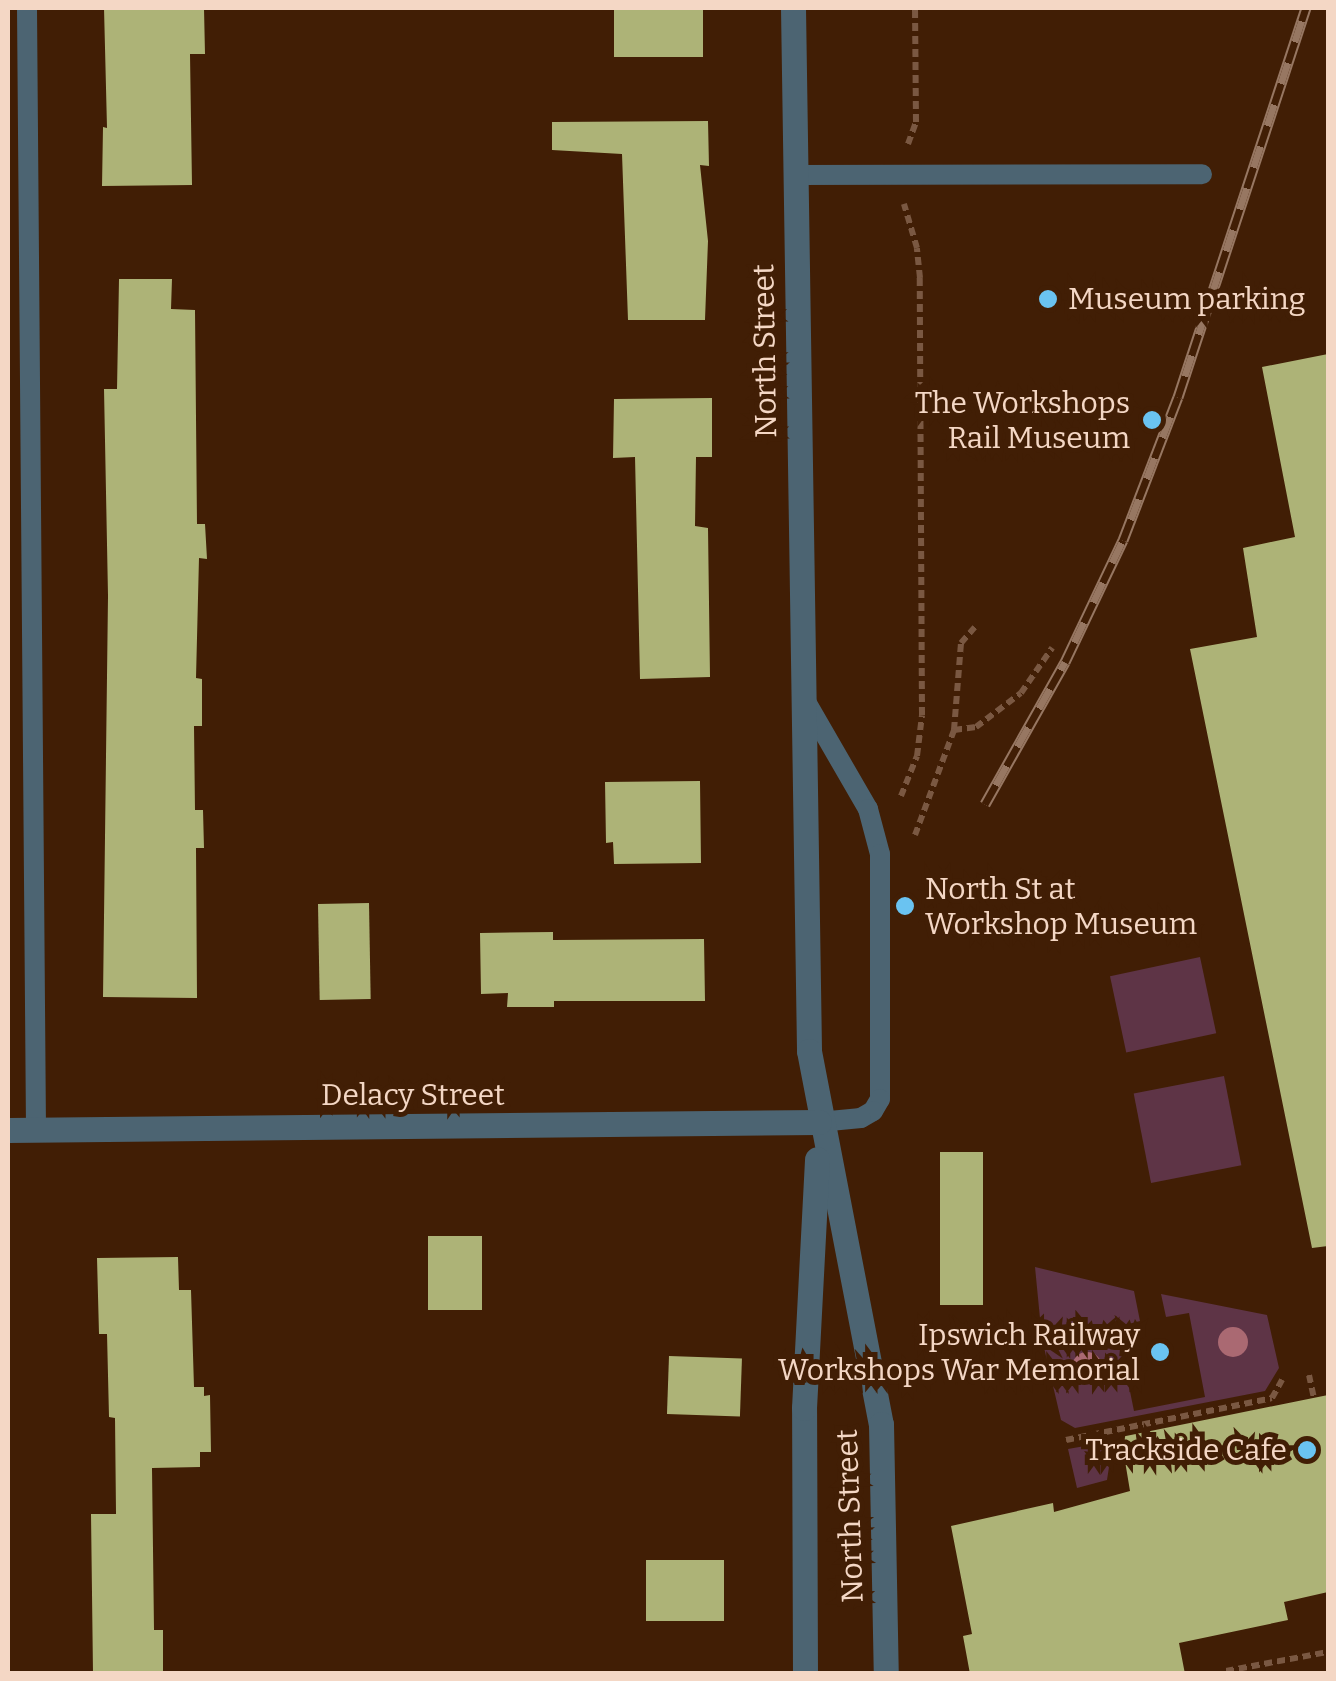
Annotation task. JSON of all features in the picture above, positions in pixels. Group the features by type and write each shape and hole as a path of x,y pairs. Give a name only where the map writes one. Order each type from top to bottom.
{"street":[{"name":"North Street","path":"793,8 809,1051 819,1122 880,1424 886,1674"},
{"name":"Delacy Street","path":"8,1130 819,1122"},
{"name":"North Street","path":"806,1674 804,1408 819,1122"}],"lane":[{"path":"27,8 36,1130"},
{"path":"794,176 1202,174"},
{"name":"North Street","path":"802,693 868,809 880,854 880,1099 874,1111 861,1118 819,1122"}],"path":[{"path":"905,155 916,122 915,8"},
{"path":"901,796 918,756 922,715 920,278 904,195"},
{"path":"915,834 954,730 961,643 975,627"},
{"path":"954,730 976,727 1021,693 1052,648"},
{"path":"1309,1375 1314,1398"},
{"path":"1066,1440 1272,1398 1282,1380"},
{"path":"1226,1672 1328,1652"}],"shaded area":[{"path":"1200,957 1216,1033 1126,1052 1110,976"},
{"path":"1224,1076 1241,1165 1151,1183 1134,1094"},
{"path":"1035,1267 1134,1291 1140,1321 1117,1327 1134,1411 1205,1397 1189,1313 1166,1317 1161,1294 1267,1315 1279,1368 1265,1391 1075,1428 1061,1420 1042,1339"},
{"path":"1113,1441 1107,1480 1077,1488 1068,1449"}],"building":[{"path":"104,8 204,8 205,54 190,54 192,185 102,186 103,127 107,128"},
{"path":"614,8 703,8 703,57 614,57"},
{"path":"708,121 709,166 700,165 708,241 705,320 628,320 622,154 552,150 552,122"},
{"path":"119,279 172,279 171,309 195,310 197,524 205,524 207,559 199,558 196,678 202,679 202,726 194,726 195,810 203,810 204,848 196,848 197,998 103,997 108,596 104,389 117,389"},
{"path":"1328,354 1328,1246 1312,1248 1190,649 1257,637 1243,548 1295,537 1262,367"},
{"path":"712,398 712,457 696,457 695,526 708,528 710,677 640,679 635,457 613,458 614,399"},
{"path":"700,781 701,863 614,864 613,842 606,843 605,782"},
{"path":"369,903 371,999 320,1000 318,904"},
{"path":"553,932 553,940 704,939 705,1001 554,1001 554,1007 507,1007 508,993 481,994 480,933"},
{"path":"940,1152 983,1152 983,1305 940,1305"},
{"path":"428,1236 482,1236 482,1310 428,1310"},
{"path":"178,1257 179,1290 191,1290 194,1387 204,1387 204,1396 210,1395 211,1452 200,1452 200,1467 152,1468 154,1630 163,1630 163,1674 93,1674 91,1514 116,1514 115,1418 109,1417 107,1334 99,1334 97,1258"},
{"path":"669,1356 742,1359 740,1417 667,1414"},
{"path":"1328,1395 1328,1592 1284,1602 1288,1620 1179,1643 1185,1674 970,1674 963,1636 972,1634 951,1526 1053,1503 1054,1512 1130,1491 1121,1437"},
{"path":"646,1560 724,1560 724,1621 646,1621"}],"railway":[{"path":"985,804 1065,662 1123,540 1178,397 1306,8"}],"place":[{"name":"Museum parking","path":"1048,299"},
{"name":"The Workshops Rail Museum","path":"1152,420"},
{"name":"North St at Workshop Museum","path":"905,906"},
{"name":"Ipswich Railway Workshops War Memorial","path":"1160,1352"},
{"name":"Trackside Cafe","path":"1307,1450"}]}
